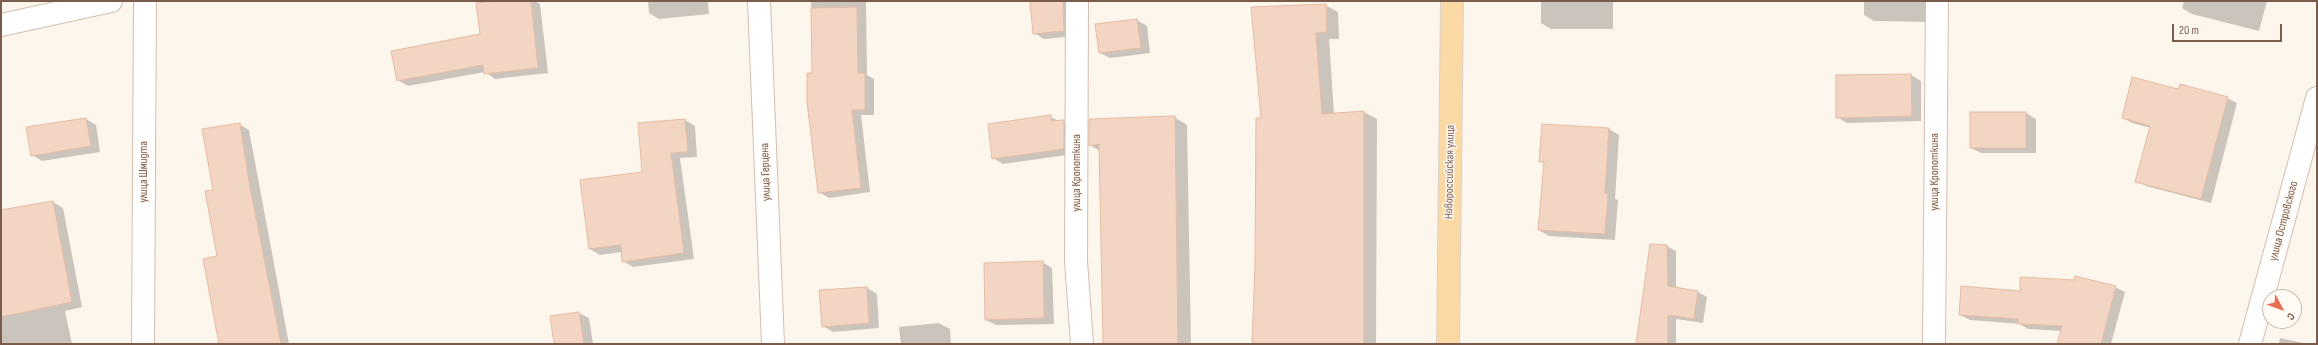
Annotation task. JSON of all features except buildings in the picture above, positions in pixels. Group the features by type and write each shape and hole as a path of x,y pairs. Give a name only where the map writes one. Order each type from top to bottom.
{"main road":[{"name":"Новороссийская улица","path":"1448,344 1452,1"}],"street":[{"path":"1,25 111,1"},
{"name":"улица Шмидта","path":"143,344 145,1"},
{"name":"улица Герцена","path":"759,1 773,344"},
{"name":"улица Кропоткина","path":"1077,1 1076,261 1082,344"},
{"name":"улица Кропоткина","path":"1934,344 1937,1"},
{"name":"улица Островского","path":"2250,344 2317,98"}]}
